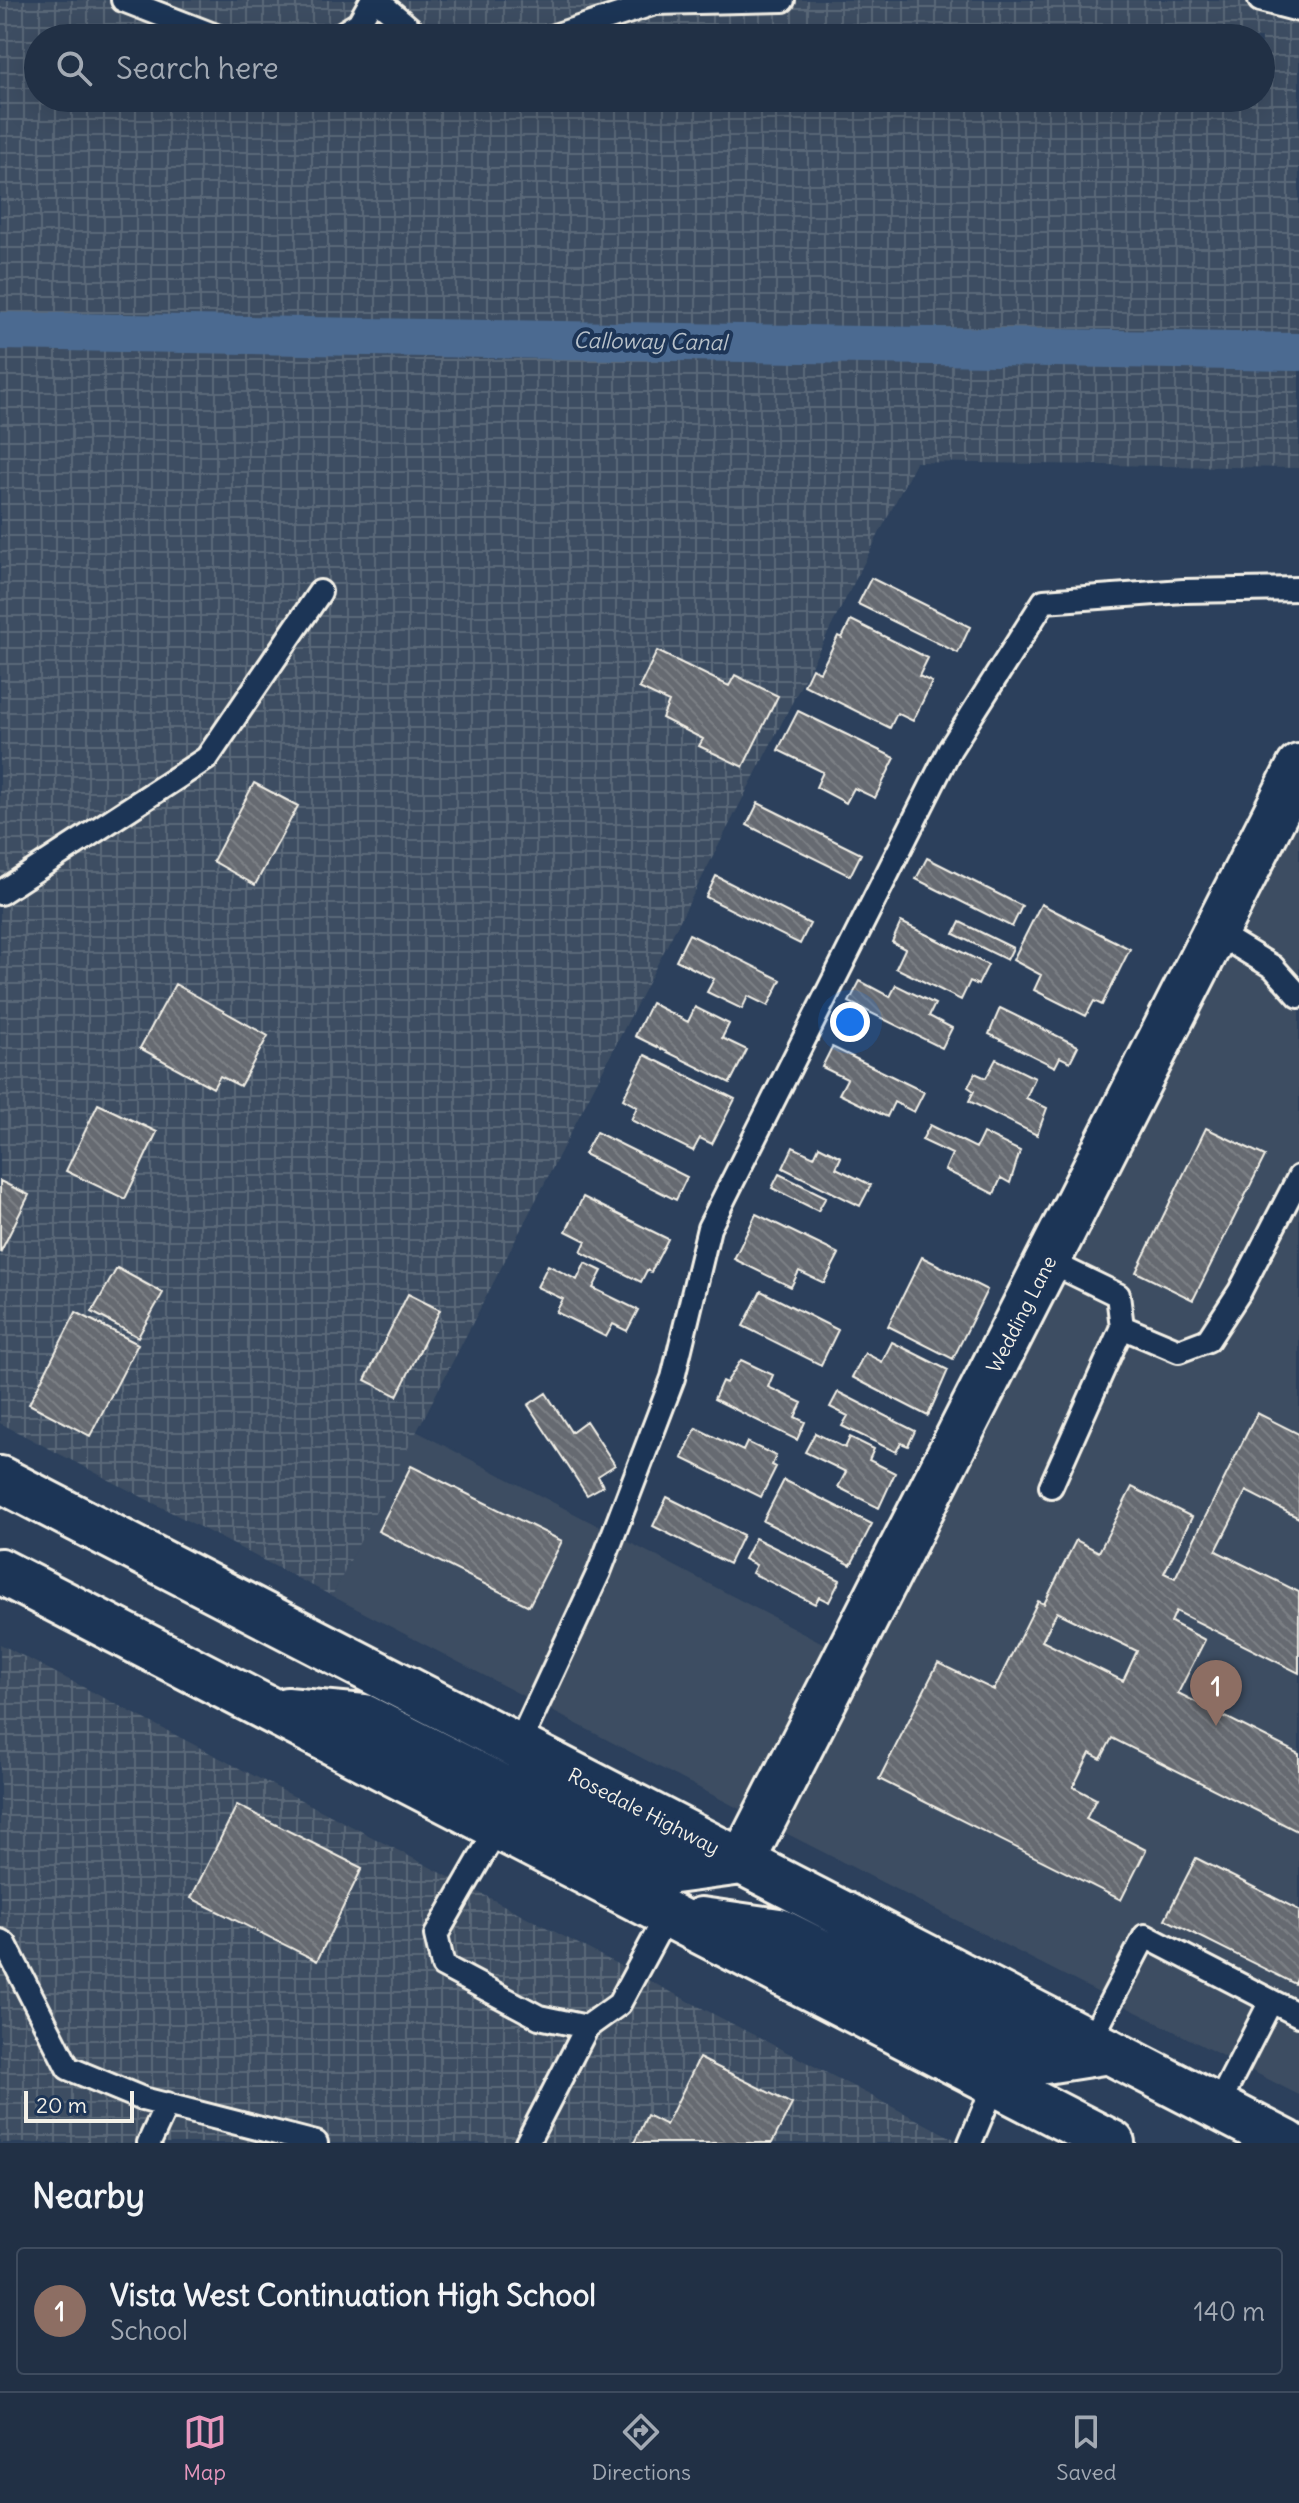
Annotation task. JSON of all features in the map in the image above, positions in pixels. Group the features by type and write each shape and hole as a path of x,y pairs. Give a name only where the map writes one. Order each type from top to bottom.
{"main road":[{"name":"Wedding Lane","path":"742,1862 1299,767"},
{"name":"Rosedale Highway","path":"0,1479 1287,2143"},
{"path":"0,1571 995,2083 1097,2140"},
{"path":"265,1708 364,1717 667,1872 742,1862"},
{"path":"667,1915 779,1931 1039,2062 1100,2046"}],"lane":[{"path":"123,0 185,24"},
{"path":"357,24 374,0 404,24"},
{"path":"591,24 655,3 783,0"},
{"path":"1260,0 1299,10"},
{"path":"518,1746 599,1572 673,1378 709,1228 950,749 1044,601 1183,591 1295,586 1299,589"},
{"path":"0,893 207,758 320,592"},
{"path":"1215,932 1273,967 1299,996"},
{"path":"1122,1327 1179,1351 1208,1340 1240,1291 1299,1177"},
{"path":"1048,1261 1118,1295 1122,1327 1051,1486"},
{"path":"498,1827 436,1935 443,1966 539,2017 587,2027"},
{"path":"527,2143 587,2027 619,2004 667,1915"},
{"path":"1100,2046 1145,1936 1299,2015"},
{"path":"0,1941 5,1944 68,2068 143,2099 316,2143"},
{"path":"1217,2107 1271,2001"},
{"path":"970,2143 995,2083"},
{"path":"149,2143 167,2104"}],"shaded area":[{"path":"0,0 1299,0 1299,468 916,462 332,1596 0,1423"},
{"path":"1299,768 1299,2095 774,1827 332,1596 416,1431 857,1661"},
{"path":"0,1644 962,2143 0,2143"}],"building":[{"path":"871,578 970,627 958,653 858,604"},
{"path":"851,620 928,658 919,676 932,682 913,721 897,713 890,728 804,685 812,668 820,672 838,636 842,638"},
{"path":"657,651 729,686 735,675 778,696 743,767 699,746 703,739 662,718 669,702 639,688"},
{"path":"798,711 895,758 875,798 854,788 846,803 816,787 823,772 778,750"},
{"path":"254,783 298,806 255,885 213,861"},
{"path":"758,803 861,854 850,876 747,825"},
{"path":"927,858 1022,906 1012,927 916,879"},
{"path":"716,876 810,924 800,944 706,897"},
{"path":"1041,904 1130,949 1102,1005 1094,1001 1086,1016 1034,990 1041,975 1013,960"},
{"path":"901,922 988,965 978,985 970,981 961,1000 896,968 905,949 892,942"},
{"path":"960,922 1013,948 1007,960 954,934"},
{"path":"689,934 781,980 768,1006 748,996 742,1009 707,992 714,979 676,960"},
{"path":"860,981 890,997 896,985 935,1004 929,1016 952,1028 942,1048 849,1002"},
{"path":"175,984 268,1036 240,1086 220,1076 213,1088 140,1048"},
{"path":"651,1003 688,1022 695,1007 729,1024 722,1038 747,1050 730,1083 635,1036"},
{"path":"1000,1008 1078,1046 1070,1062 1060,1057 1055,1067 989,1034"},
{"path":"832,1047 924,1092 914,1112 894,1102 887,1117 839,1094 847,1079 822,1067"},
{"path":"645,1055 735,1099 712,1144 700,1138 693,1151 631,1120 637,1107 623,1099"},
{"path":"996,1059 1035,1078 1026,1098 1047,1108 1037,1135 969,1101 974,1091 968,1087 975,1073 986,1078"},
{"path":"98,1104 157,1132 125,1199 66,1171"},
{"path":"930,1125 976,1148 983,1133 1020,1151 1010,1183 1001,1178 994,1194 945,1170 952,1154 922,1140"},
{"path":"1206,1128 1265,1156 1193,1300 1136,1272"},
{"path":"596,1132 687,1177 676,1200 584,1154"},
{"path":"819,1146 841,1157 836,1168 871,1185 860,1206 783,1168 793,1147 814,1157"},
{"path":"779,1174 826,1197 818,1211 772,1188"},
{"path":"0,1181 29,1195 0,1253"},
{"path":"583,1197 668,1239 651,1272 647,1270 641,1282 581,1252 586,1241 566,1231"},
{"path":"756,1214 839,1254 824,1283 799,1271 791,1287 734,1259"},
{"path":"922,1257 987,1290 953,1359 888,1326"},
{"path":"585,1263 602,1271 593,1288 638,1310 627,1331 613,1324 606,1337 556,1312 563,1299 537,1287 548,1265 577,1280"},
{"path":"117,1268 163,1293 138,1337 92,1312"},
{"path":"761,1291 838,1330 821,1365 743,1326"},
{"path":"408,1294 440,1310 397,1396 365,1380"},
{"path":"76,1312 138,1344 90,1436 29,1404"},
{"path":"892,1342 948,1370 928,1416 852,1377 865,1353 882,1362"},
{"path":"741,1360 773,1375 768,1387 802,1403 795,1417 805,1422 797,1440 714,1399 722,1381 726,1383"},
{"path":"838,1392 915,1431 908,1446 901,1443 896,1452 842,1426 848,1416 830,1407"},
{"path":"546,1393 571,1432 586,1421 615,1465 598,1476 603,1486 587,1495 528,1405"},
{"path":"1257,1413 1299,1434 1299,1518 1246,1491 1216,1551 1299,1592 1299,1673 1176,1611 1171,1622 1205,1640 1178,1693 1299,1754 1299,1832 1112,1738 1101,1759 1090,1753 1073,1787 1096,1799 1086,1819 1146,1850 1121,1900 879,1779 938,1663 994,1690 1038,1601 1044,1604 1076,1540 1099,1552 1132,1487 1192,1517 1164,1573 1175,1578","holes":["1057,1612 1137,1651 1123,1681 1042,1641"]},
{"path":"696,1428 743,1451 747,1442 776,1456 772,1465 776,1467 761,1497 682,1458"},
{"path":"815,1433 845,1448 850,1437 874,1449 869,1460 895,1473 879,1508 838,1487 846,1472 805,1452"},
{"path":"411,1466 562,1541 529,1606 378,1531"},
{"path":"784,1480 872,1524 851,1565 763,1521"},
{"path":"667,1497 743,1535 729,1564 653,1526"},
{"path":"755,1538 840,1580 829,1602 819,1597 815,1604 752,1573 756,1565 744,1559"},
{"path":"237,1805 362,1868 317,1961 191,1898"},
{"path":"1196,1858 1299,1910 1299,1975 1295,1984 1165,1919"},
{"path":"699,2058 792,2104 772,2143 634,2143 647,2115 666,2125"}],"waterway":[{"name":"Calloway Canal","path":"0,331 1299,352"}],"place":[{"name":"Vista West Continuation High School","path":"1216,1726"}]}
